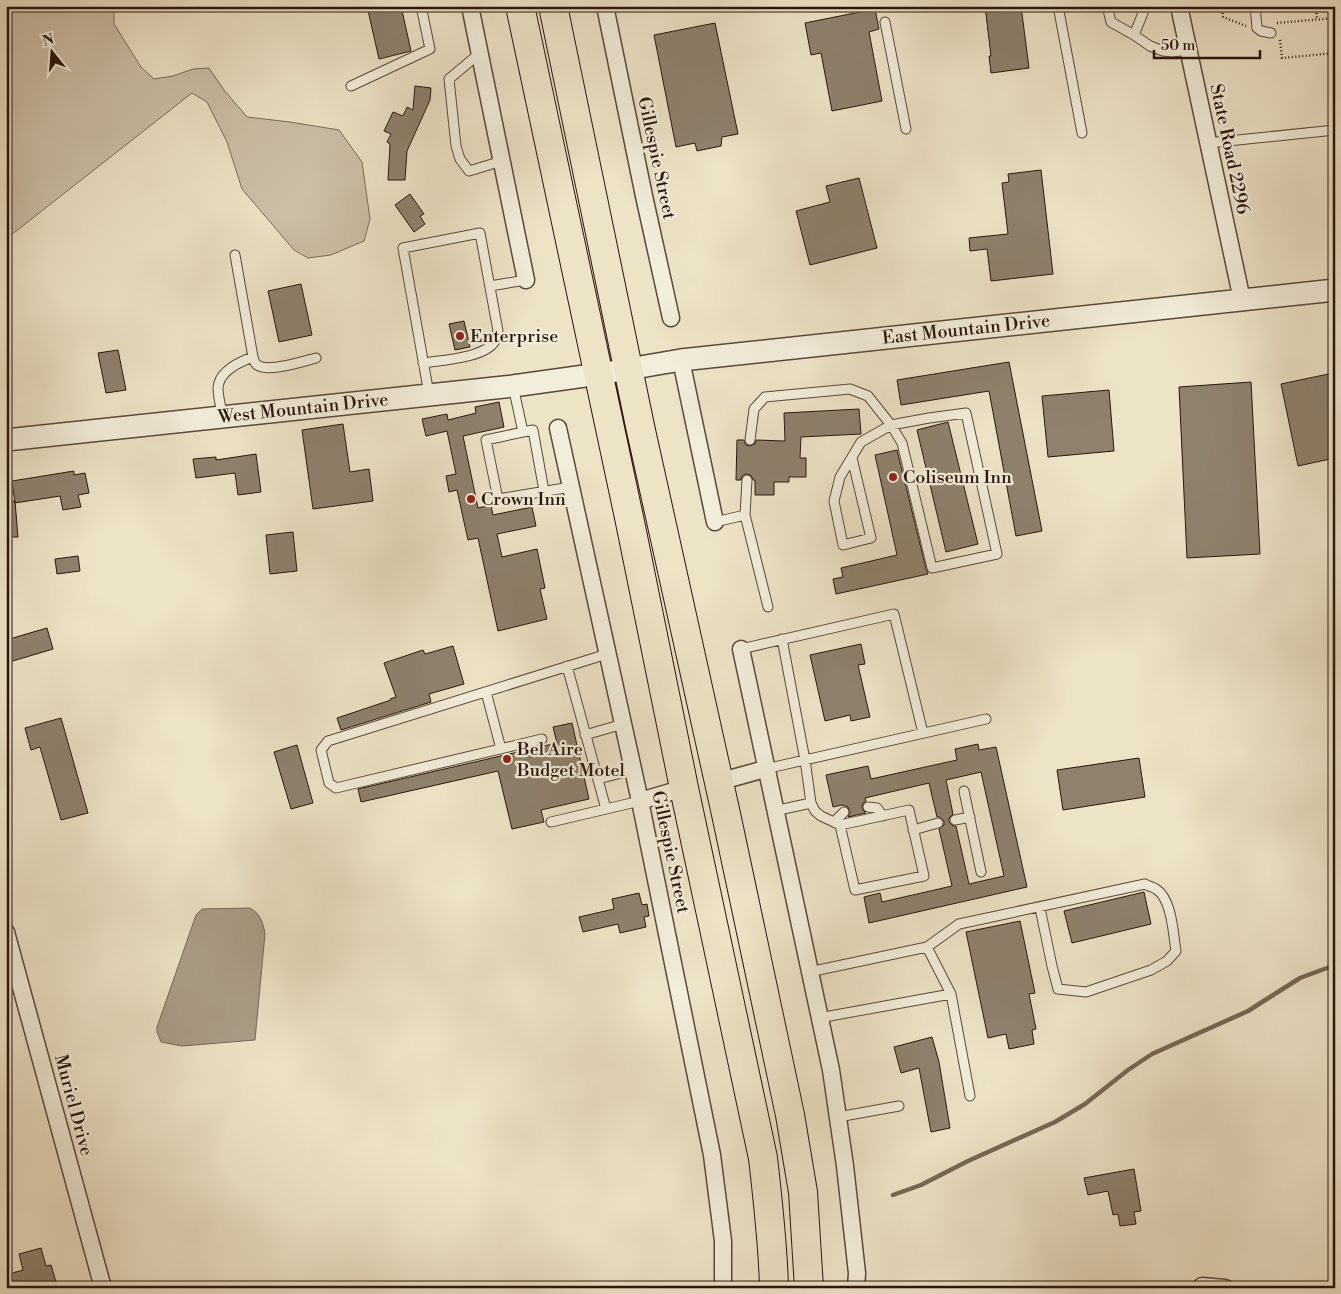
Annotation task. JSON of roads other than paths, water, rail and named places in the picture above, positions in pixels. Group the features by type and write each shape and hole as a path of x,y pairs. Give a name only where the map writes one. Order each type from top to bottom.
{"highway":[{"path":"520,6 763,1158 769,1208 774,1288"},
{"path":"553,6 628,369 790,1115 803,1192 809,1288"},
{"path":"632,534 646,566 662,621 700,775 704,781 710,783 718,782"}],"street":[{"path":"470,6 526,280"},
{"name":"Gillespie Street","path":"605,6 671,318"},
{"name":"State Road 2296","path":"1180,6 1242,300"},
{"name":"East Mountain Drive","path":"599,374 680,360 1335,290"},
{"path":"680,360 715,522"},
{"name":"West Mountain Drive","path":"6,440 513,386 599,374"},
{"name":"Gillespie Street","path":"558,428 640,800 712,1155 723,1240 723,1288"},
{"path":"741,648 830,1070 845,1166 856,1264 856,1288"},
{"path":"718,782 765,769"},
{"path":"640,800 684,788"},
{"name":"Muriel Drive","path":"6,932 103,1288"},
{"path":"1202,1287 1224,1288"}],"lane":[{"path":"351,86 430,48 421,6"},
{"path":"1058,6 1082,133"},
{"path":"1107,6 1111,22 1150,46 1172,52 1189,50"},
{"path":"1134,35 1143,13 1142,6"},
{"path":"1255,6 1257,28 1261,31 1275,32"},
{"path":"885,22 906,129"},
{"path":"480,53 449,79 456,146 460,159 469,171 502,161"},
{"path":"1208,143 1335,130"},
{"path":"423,363 474,355 488,348 496,340 498,331 480,233 403,248 423,363 429,395"},
{"path":"235,255 252,357 256,364 265,368 278,367 316,358"},
{"path":"490,286 526,280"},
{"path":"223,417 218,388 221,377 232,366 252,357"},
{"path":"513,386 523,432"},
{"path":"750,440 754,409 765,397 850,389 868,396 891,424 902,443 932,568 997,554 966,414 891,424 862,442 840,477 834,501 843,545 870,538 852,458"},
{"path":"544,491 533,430 486,440 498,499 570,487"},
{"path":"747,480 745,515 768,607"},
{"path":"715,522 745,515"},
{"path":"741,648 894,614 923,733"},
{"path":"782,639 805,760 811,804 815,811 837,824 909,810 924,876 855,890 837,824 844,812"},
{"path":"542,739 336,788 329,783 321,750 328,741 607,654"},
{"path":"567,666 606,809"},
{"path":"486,692 502,749"},
{"path":"765,769 986,719"},
{"path":"585,735 623,724"},
{"path":"598,779 633,770"},
{"path":"964,791 982,872"},
{"path":"551,822 640,800"},
{"path":"774,811 811,804"},
{"path":"868,807 877,808 883,816"},
{"path":"955,820 970,817"},
{"path":"913,830 938,823"},
{"path":"810,972 927,947 960,924 1145,884 1155,888 1163,895 1170,912 1176,951 1167,961 1151,970 1086,992 1058,990 1040,908"},
{"path":"927,947 951,994 970,1096"},
{"path":"819,1018 951,994"},
{"path":"838,1117 899,1106"}],"waterway":[{"path":"893,1195 921,1185 968,1161 1055,1122 1085,1104 1128,1070 1152,1054 1248,1011 1300,978 1335,965"}],"place":[{"name":"Enterprise","path":"460,336"},
{"name":"Coliseum Inn","path":"893,477"},
{"name":"Crown Inn","path":"471,499"},
{"name":"Bel Aire Budget Motel","path":"507,759"}]}
